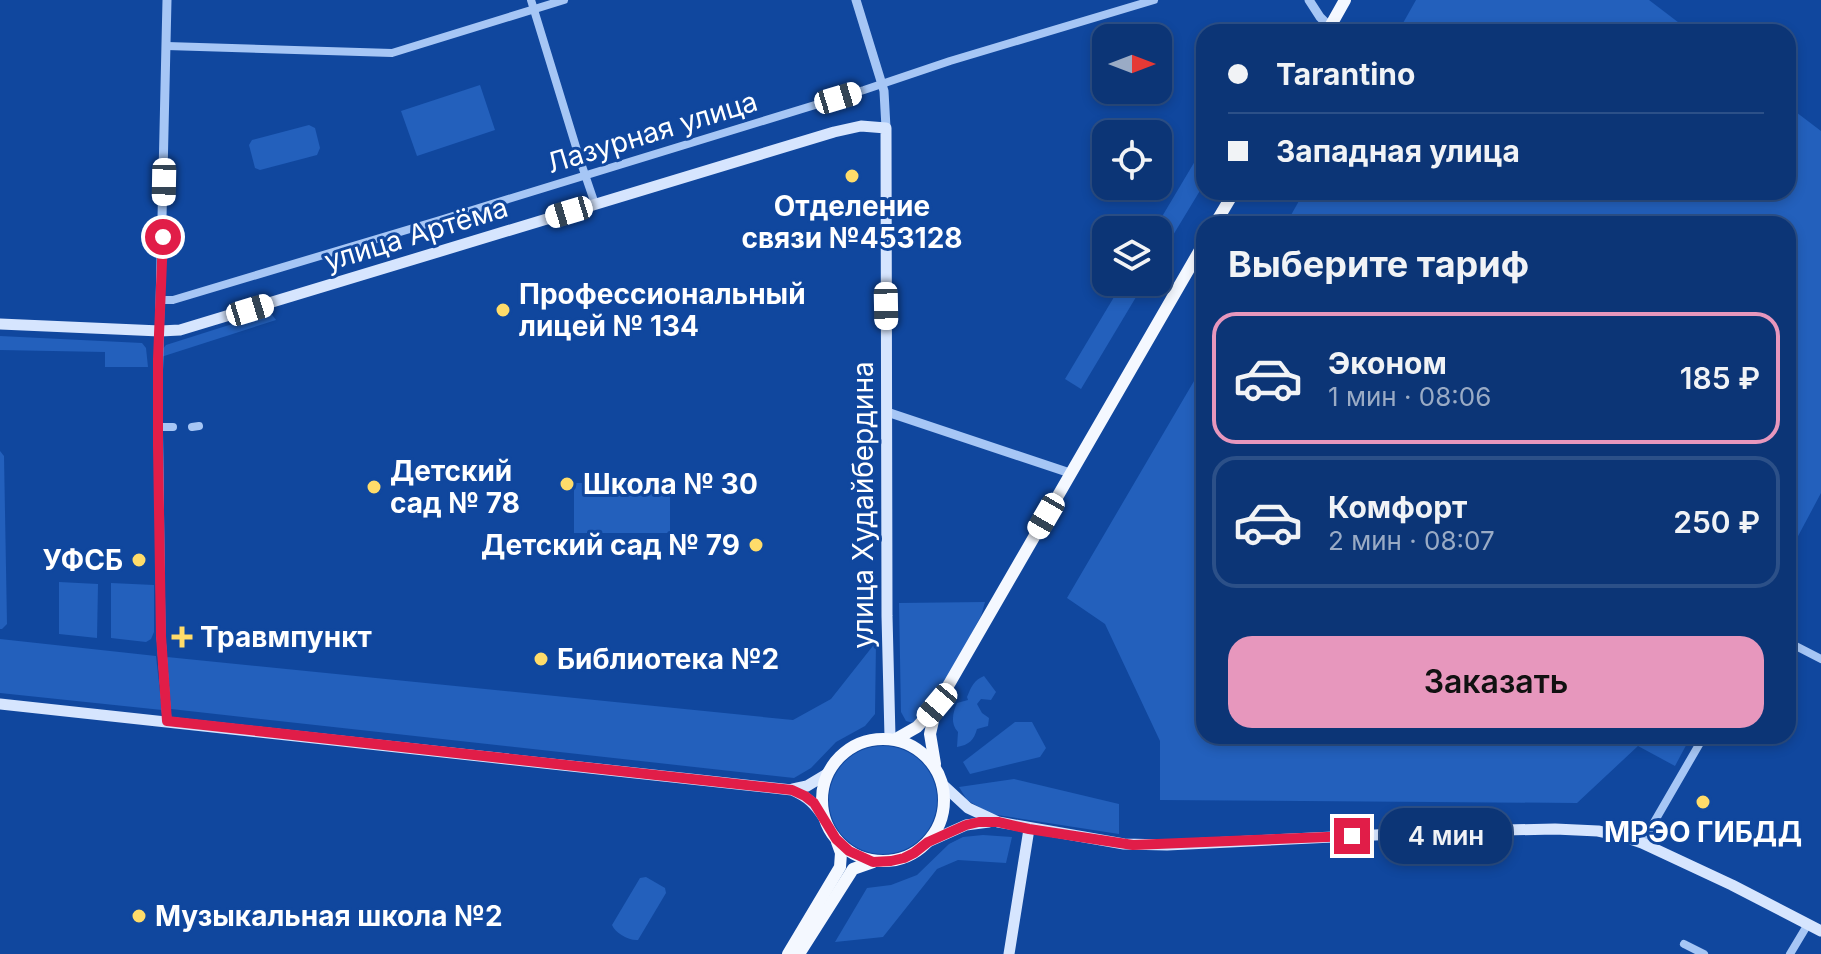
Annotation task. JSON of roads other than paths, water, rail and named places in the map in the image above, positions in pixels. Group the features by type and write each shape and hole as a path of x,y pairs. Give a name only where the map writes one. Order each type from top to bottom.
{"main road":[{"path":"1331,24 1345,0"},
{"name":"улица Артёма","path":"0,324 180,330 834,132 861,126 886,128"},
{"name":"улица Худайбердина","path":"886,128 887,616 893,738"},
{"path":"893,738 917,727 937,705 1196,257"},
{"path":"0,704 792,790 814,803 841,853 840,867 788,954"},
{"path":"928,842 943,816 944,794 930,734 937,705"},
{"path":"824,818 821,801 827,774 836,760 858,743 872,738 893,738 914,747 937,769"},
{"path":"792,790 807,786 827,774"},
{"path":"942,784 968,808 998,822 1133,845 1459,831 1598,831 1642,843 1821,931"},
{"path":"799,954 853,869 873,862 904,858 928,842 966,825 998,822"},
{"path":"1009,954 1029,829"},
{"path":"836,839 849,851 873,862"}],"street":[{"path":"167,0 158,427 161,636 167,721"},
{"path":"167,46 392,53 533,4 564,0"},
{"path":"856,0 886,104 886,128"},
{"name":"Лазурная улица","path":"161,300 173,300 1154,0"},
{"path":"1309,0 1324,24"},
{"path":"533,4 595,204"},
{"path":"887,412 1070,473"},
{"path":"158,427 173,427"},
{"path":"1796,645 1820,654"},
{"path":"1642,843 1699,744"},
{"path":"1790,954 1808,924"},
{"path":"1684,944 1704,954"}],"place":[{"name":"Отделение связи №453128","path":"852,176"},
{"name":"Профессиональный лицей № 134","path":"503,310"},
{"name":"Школа № 30","path":"567,484"},
{"name":"Детский сад № 78","path":"374,487"},
{"name":"Детский сад № 79","path":"756,545"},
{"name":"УФСБ","path":"139,560"},
{"name":"Травмпункт","path":"182,637"},
{"name":"Библиотека №2","path":"541,659"},
{"name":"МРЭО ГИБДД","path":"1703,802"},
{"name":"Музыкальная школа №2","path":"139,916"}]}
